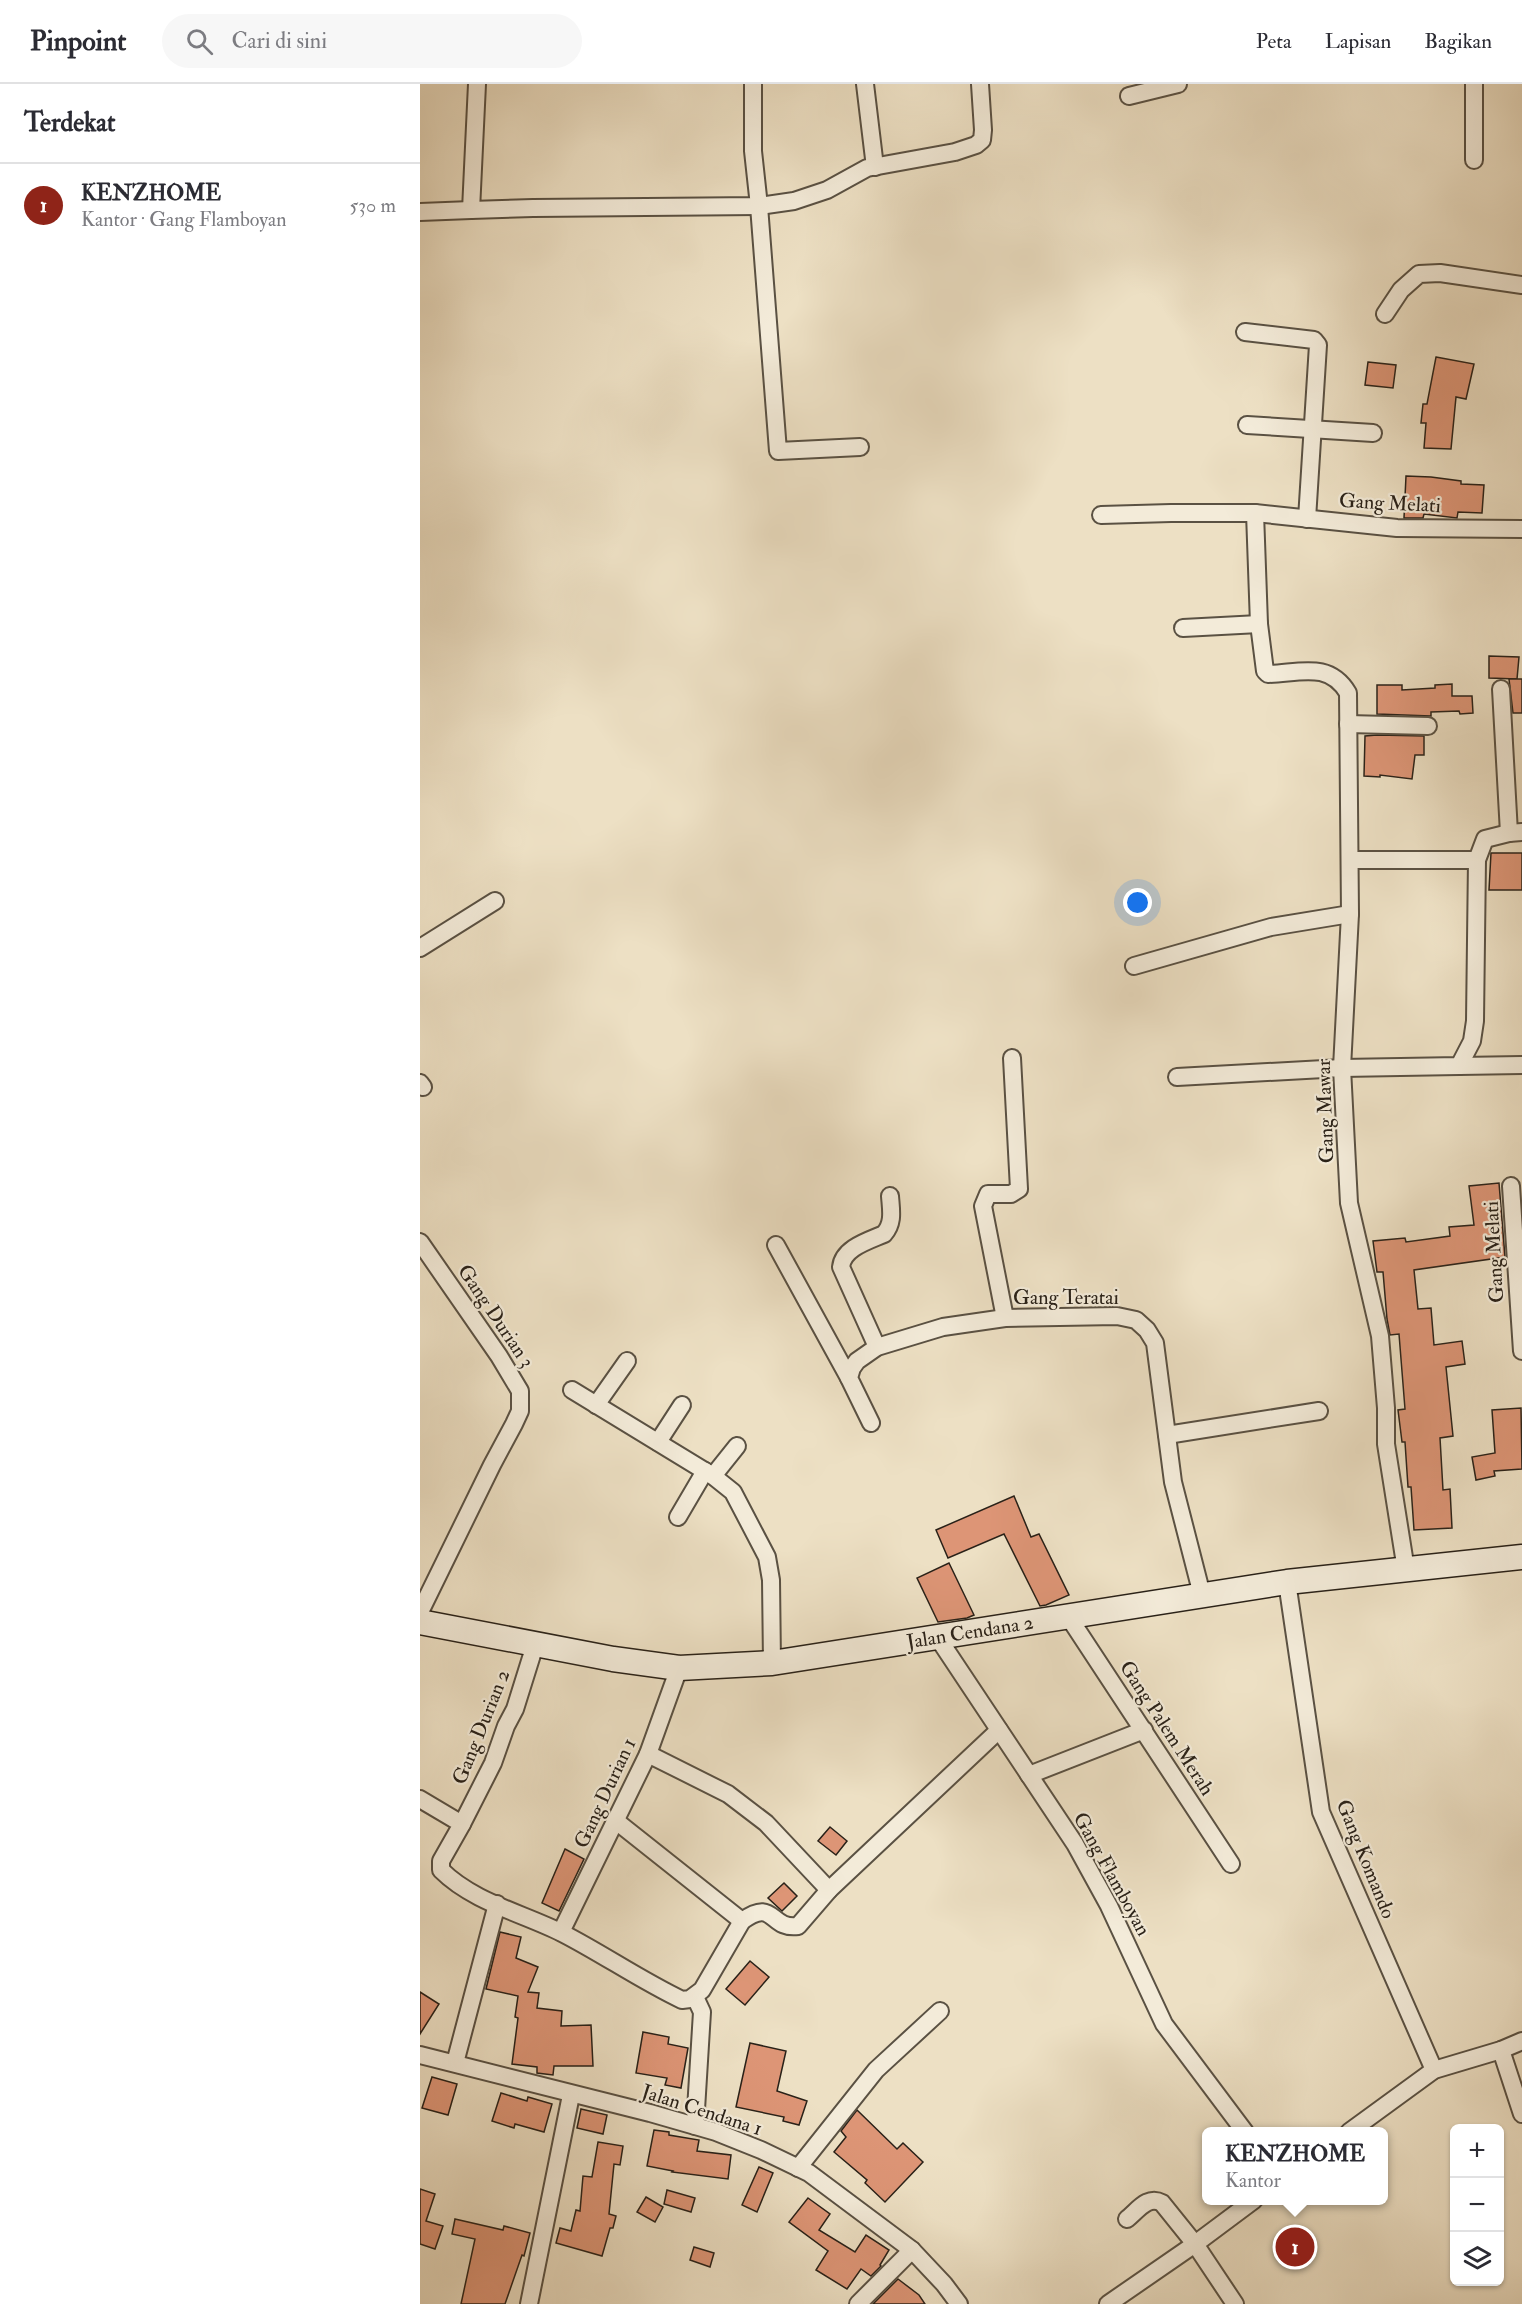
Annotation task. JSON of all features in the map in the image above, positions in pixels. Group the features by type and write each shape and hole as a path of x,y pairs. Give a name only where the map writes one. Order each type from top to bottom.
{"street":[{"path":"471,210 477,84"},
{"path":"753,84 753,151 778,451 860,447"},
{"path":"865,84 875,167"},
{"path":"420,212 533,207 759,206 794,201 826,190 867,168 976,146 982,140 983,129 980,84"},
{"path":"1129,96 1178,84"},
{"path":"1474,84 1474,159"},
{"path":"1385,314 1401,290 1419,274 1440,273 1522,285"},
{"path":"1245,332 1314,340 1318,345 1307,519"},
{"path":"1247,425 1373,433"},
{"path":"1183,628 1259,624 1255,513"},
{"name":"Gang Melati","path":"1101,515 1255,513 1397,528 1522,529"},
{"name":"Gang Mawar","path":"1259,624 1264,671 1268,674 1322,671 1341,681 1348,693 1350,914 1342,1068 1350,1203 1380,1336 1386,1408 1386,1444 1406,1570"},
{"path":"1459,1065 1472,1041 1475,1021 1477,860 1485,840 1516,832 1501,689"},
{"path":"1348,724 1428,726"},
{"path":"1350,860 1477,860"},
{"path":"420,948 495,901"},
{"path":"1134,966 1271,927 1350,914"},
{"path":"1005,1318 983,1206 988,1194 1011,1194 1020,1189 1012,1058"},
{"path":"1177,1077 1342,1068 1522,1065"},
{"name":"Gang Melati","path":"1511,1186 1522,1351"},
{"path":"877,1347 841,1267 846,1253 884,1234 888,1229 892,1223 890,1196"},
{"name":"Gang Durian 3","path":"420,1242 506,1366 520,1391 520,1411 420,1612"},
{"path":"776,1245 871,1423"},
{"name":"Gang Teratai","path":"849,1378 857,1361 877,1347 942,1327 1005,1318 1117,1316 1136,1320 1147,1330 1155,1343 1173,1482 1203,1595"},
{"path":"596,1405 627,1361"},
{"path":"572,1390 709,1473 733,1492 767,1557 771,1580 772,1663"},
{"path":"658,1442 682,1405"},
{"path":"1167,1435 1319,1412"},
{"path":"678,1517 709,1473 737,1446"},
{"name":"Jalan Cendana 2","path":"420,1622 613,1659 679,1668 772,1663 1287,1582 1522,1557"},
{"name":"Gang Komando","path":"1287,1582 1321,1812 1434,2070"},
{"name":"Gang Palem Merah","path":"1068,1616 1231,1864"},
{"name":"Gang Flamboyan","path":"938,1638 1075,1844 1109,1906 1164,2024 1241,2127"},
{"name":"Gang Durian 2","path":"497,1904 461,1886 441,1870 441,1861 493,1763 506,1726 515,1709 535,1645"},
{"name":"Gang Durian 1","path":"561,1932 648,1754 679,1668"},
{"path":"455,2064 497,1904 561,1932 669,1994 687,2001 702,1990 742,1921 755,1912 763,1911 788,1927 798,1926 829,1890 999,1730"},
{"path":"1029,1775 1144,1730"},
{"path":"648,1754 728,1794 766,1823 829,1890"},
{"path":"420,1799 462,1824"},
{"path":"616,1821 742,1921"},
{"path":"694,2126 702,2012 695,1997"},
{"path":"798,2168 876,2070 940,2011"},
{"path":"1356,2127 1434,2070 1522,2042"},
{"path":"1501,2050 1522,2114"},
{"name":"Jalan Cendana 1","path":"420,2055 694,2126 762,2150 809,2173 912,2250 944,2284 959,2304"},
{"path":"529,2304 571,2095"},
{"path":"1127,2219 1150,2199 1156,2199 1162,2203 1195,2244 1235,2304"},
{"path":"1108,2304 1247,2205"},
{"path":"858,2304 912,2250"}],"building":[{"path":"1436,357 1474,364 1466,399 1456,397 1451,449 1424,448 1426,423 1421,423 1423,404 1427,404"},
{"path":"1368,362 1396,365 1393,388 1365,385"},
{"path":"1406,476 1431,477 1461,481 1461,484 1484,485 1482,513 1458,512 1457,518 1424,514 1423,518 1404,518"},
{"path":"1489,656 1519,657 1517,679 1489,678"},
{"path":"1509,679 1522,679 1522,713 1513,713"},
{"path":"1452,684 1452,696 1472,696 1473,713 1431,712 1431,716 1377,714 1377,685 1402,685 1402,690 1435,688 1435,685"},
{"path":"1365,736 1424,736 1424,755 1415,755 1412,779 1380,775 1380,777 1364,776"},
{"path":"1491,853 1522,853 1522,890 1489,890"},
{"path":"1499,1183 1505,1257 1414,1270 1418,1309 1431,1308 1434,1345 1462,1341 1465,1364 1446,1367 1453,1436 1440,1438 1443,1490 1450,1489 1452,1528 1414,1530 1405,1442 1402,1442 1398,1410 1405,1409 1399,1334 1390,1335 1383,1272 1377,1272 1373,1241 1405,1238 1406,1242 1450,1236 1449,1227 1474,1225 1469,1186"},
{"path":"1521,1408 1522,1469 1494,1471 1495,1476 1476,1480 1472,1457 1495,1453 1492,1410"},
{"path":"1014,1496 1031,1537 1039,1534 1069,1595 1046,1605 1040,1606 1004,1534 948,1558 936,1530"},
{"path":"949,1563 974,1615 938,1622 917,1578"},
{"path":"830,1827 847,1841 836,1855 818,1841"},
{"path":"565,1849 584,1859 559,1911 542,1903"},
{"path":"784,1883 797,1896 782,1911 768,1898"},
{"path":"500,1932 521,1937 516,1958 538,1967 528,1992 539,1993 537,2008 562,2011 561,2026 591,2025 593,2066 554,2066 553,2075 537,2073 537,2067 512,2064 518,2018 515,2017 518,1996 486,1989"},
{"path":"750,1961 769,1977 745,2005 726,1989"},
{"path":"420,1992 439,2004 420,2034"},
{"path":"643,2032 669,2037 668,2044 688,2048 681,2088 665,2085 667,2078 636,2073"},
{"path":"750,2043 786,2051 777,2091 807,2101 799,2125 783,2121 784,2117 736,2107"},
{"path":"432,2077 457,2084 448,2115 422,2108"},
{"path":"501,2093 527,2101 528,2097 552,2104 544,2132 515,2124 514,2128 492,2121"},
{"path":"581,2109 607,2115 603,2134 577,2128"},
{"path":"857,2110 897,2149 903,2143 923,2162 885,2202 865,2183 867,2180 834,2152 846,2137 841,2131"},
{"path":"654,2130 699,2140 697,2151 731,2155 728,2179 672,2172 647,2166"},
{"path":"598,2142 623,2146 620,2165 614,2164 609,2214 616,2216 602,2256 556,2243 560,2228 571,2231 576,2210 580,2211 583,2176 592,2177"},
{"path":"759,2167 773,2173 757,2212 742,2205"},
{"path":"420,2189 435,2194 426,2221 443,2226 435,2249 420,2244"},
{"path":"667,2190 695,2198 691,2212 664,2204"},
{"path":"646,2197 663,2207 655,2222 637,2212"},
{"path":"808,2198 830,2214 819,2230 855,2252 866,2235 889,2250 881,2266 871,2276 861,2269 847,2289 816,2270 828,2251 789,2222"},
{"path":"455,2219 503,2230 504,2226 530,2233 524,2256 522,2255 505,2304 461,2304 475,2239 452,2234"},
{"path":"694,2247 714,2253 710,2267 690,2260"},
{"path":"898,2279 919,2295 925,2304 873,2304"}],"place":[{"name":"KENZHOME","path":"1295,2247"}]}
